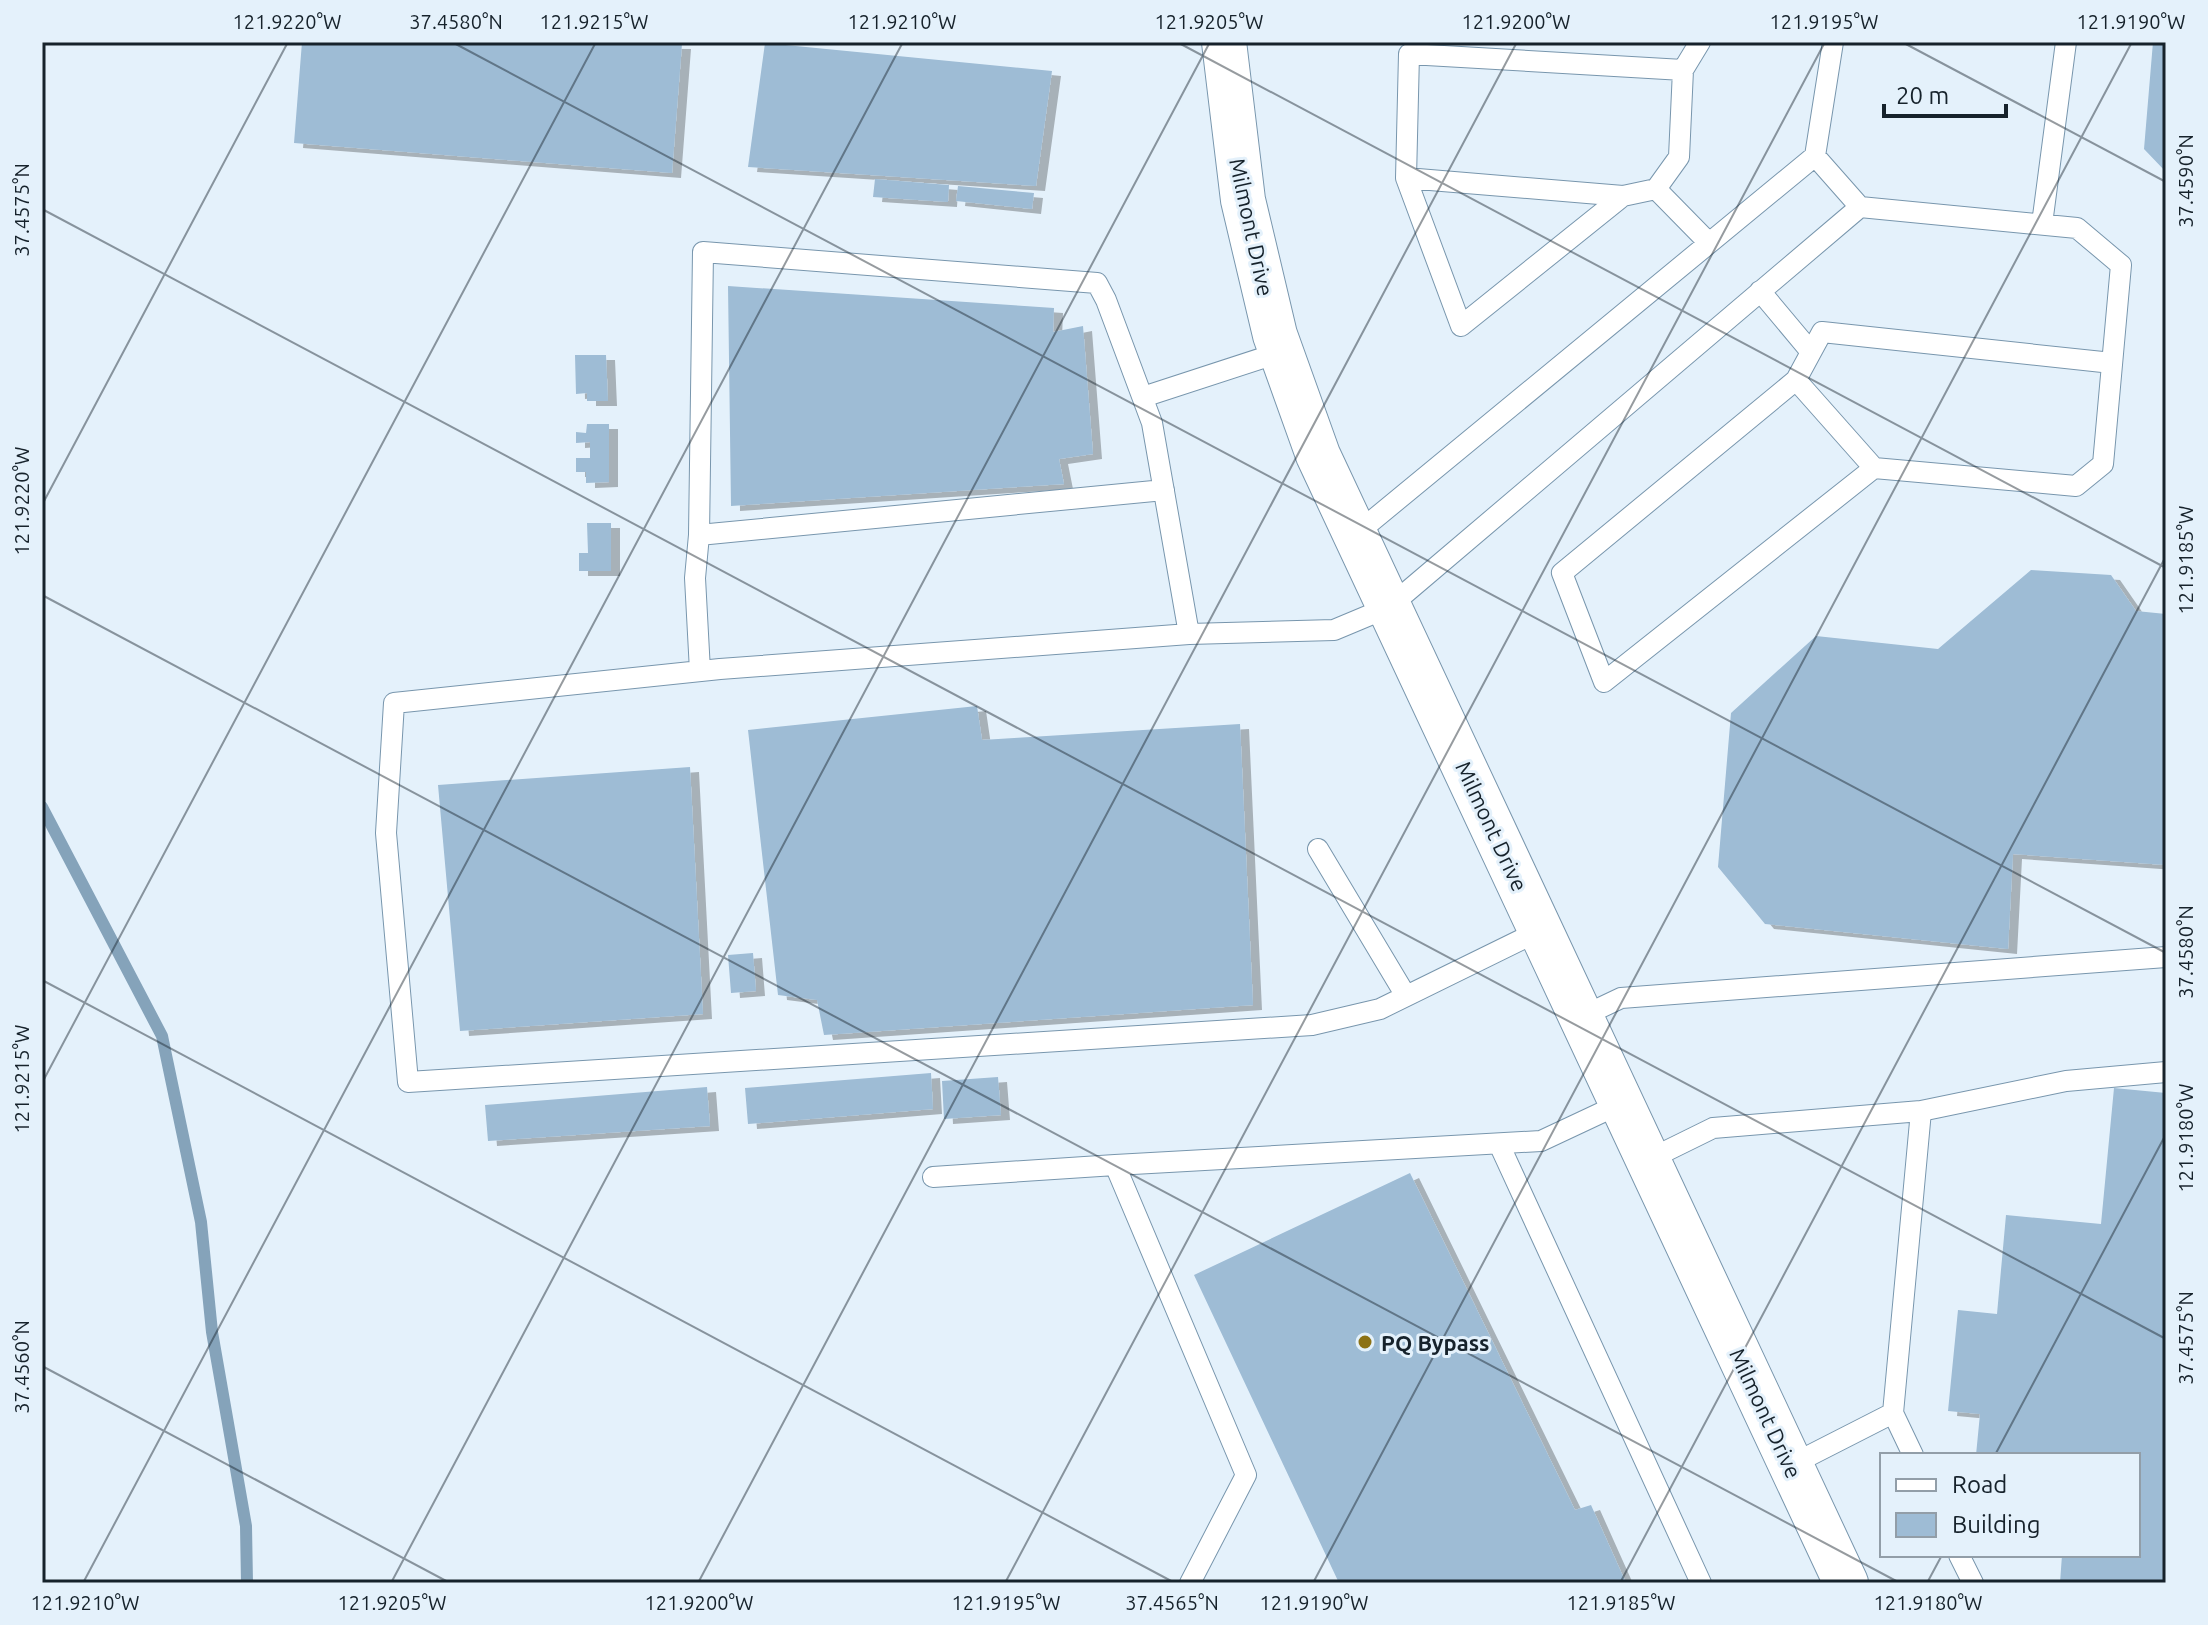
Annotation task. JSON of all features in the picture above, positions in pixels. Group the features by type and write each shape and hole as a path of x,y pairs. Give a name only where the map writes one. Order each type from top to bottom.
{"street":[{"name":"Milmont Drive","path":"1224,42 1243,200 1281,352 1318,455 1846,1583"}],"lane":[{"path":"1406,178 1623,196 1656,189 1679,157 1683,70 1700,42"},
{"path":"1356,534 1815,156 1833,42"},
{"path":"2042,224 2066,42"},
{"path":"1623,196 1461,326 1406,178 1409,54 1683,70"},
{"path":"1796,380 1874,468 2076,486 2103,464 2121,265 2077,228 1860,207 1815,156"},
{"path":"1656,189 1709,243"},
{"path":"1541,930 1380,1009 1312,1025 408,1082 386,833 394,703 700,671 1189,634 1334,630 1389,607 1860,207"},
{"path":"700,671 695,578 699,535 703,252 1097,283 1152,423 1189,634"},
{"path":"1760,291 1811,352"},
{"path":"1874,468 1604,682 1562,573 1796,380 1822,332 2112,363"},
{"path":"1143,397 1281,352"},
{"path":"699,535 1164,490"},
{"path":"1318,849 1406,996"},
{"path":"1581,1017 1621,998 2166,957"},
{"path":"1648,1160 1713,1128 1921,1111 2066,1081 2166,1072"},
{"path":"933,1177 1541,1141 1622,1103"},
{"path":"1912,1453 1893,1413 1921,1111"},
{"path":"1499,1144 1701,1583"},
{"path":"1115,1165 1246,1475 1190,1583"},
{"path":"1791,1465 1893,1413"},
{"path":"1960,1557 1973,1583"}],"building":[{"path":"302,42 682,44 672,173 294,143"},
{"path":"2153,42 2166,42 2166,172 2144,149"},
{"path":"765,43 1052,71 1036,186 748,167"},
{"path":"875,179 949,185 948,202 873,197"},
{"path":"958,186 1034,193 1032,209 956,201"},
{"path":"728,286 1054,308 1053,332 1083,326 1093,454 1059,459 1064,484 731,506"},
{"path":"575,355 606,355 608,401 587,401 587,393 576,394"},
{"path":"587,424 609,424 609,482 586,483 586,472 576,472 576,458 590,458 590,442 576,443 576,432 586,433"},
{"path":"587,523 611,523 611,571 579,571 579,553 588,553"},
{"path":"2031,570 2111,575 2136,611 2166,614 2166,865 2013,854 2008,949 1765,924 1718,867 1731,713 1816,636 1938,649"},
{"path":"977,706 982,740 1240,724 1253,1005 824,1035 817,1000 778,995 748,730"},
{"path":"690,767 703,1014 460,1031 438,785"},
{"path":"753,953 756,991 731,993 728,955"},
{"path":"931,1073 933,1109 748,1124 745,1088"},
{"path":"998,1077 1001,1115 944,1119 942,1081"},
{"path":"707,1087 710,1126 488,1141 485,1105"},
{"path":"2114,1088 2166,1093 2166,1583 2060,1583 2062,1557 2140,1557 2140,1453 1976,1453 1980,1414 1948,1411 1958,1310 1997,1314 2006,1215 2101,1224"},
{"path":"1410,1173 1575,1510 1591,1505 1626,1583 1339,1583 1194,1275"}],"waterway":[{"path":"42,807 162,1036 201,1222 212,1332 246,1526 247,1583"}],"place":[{"name":"PQ Bypass","path":"1365,1342"}]}
